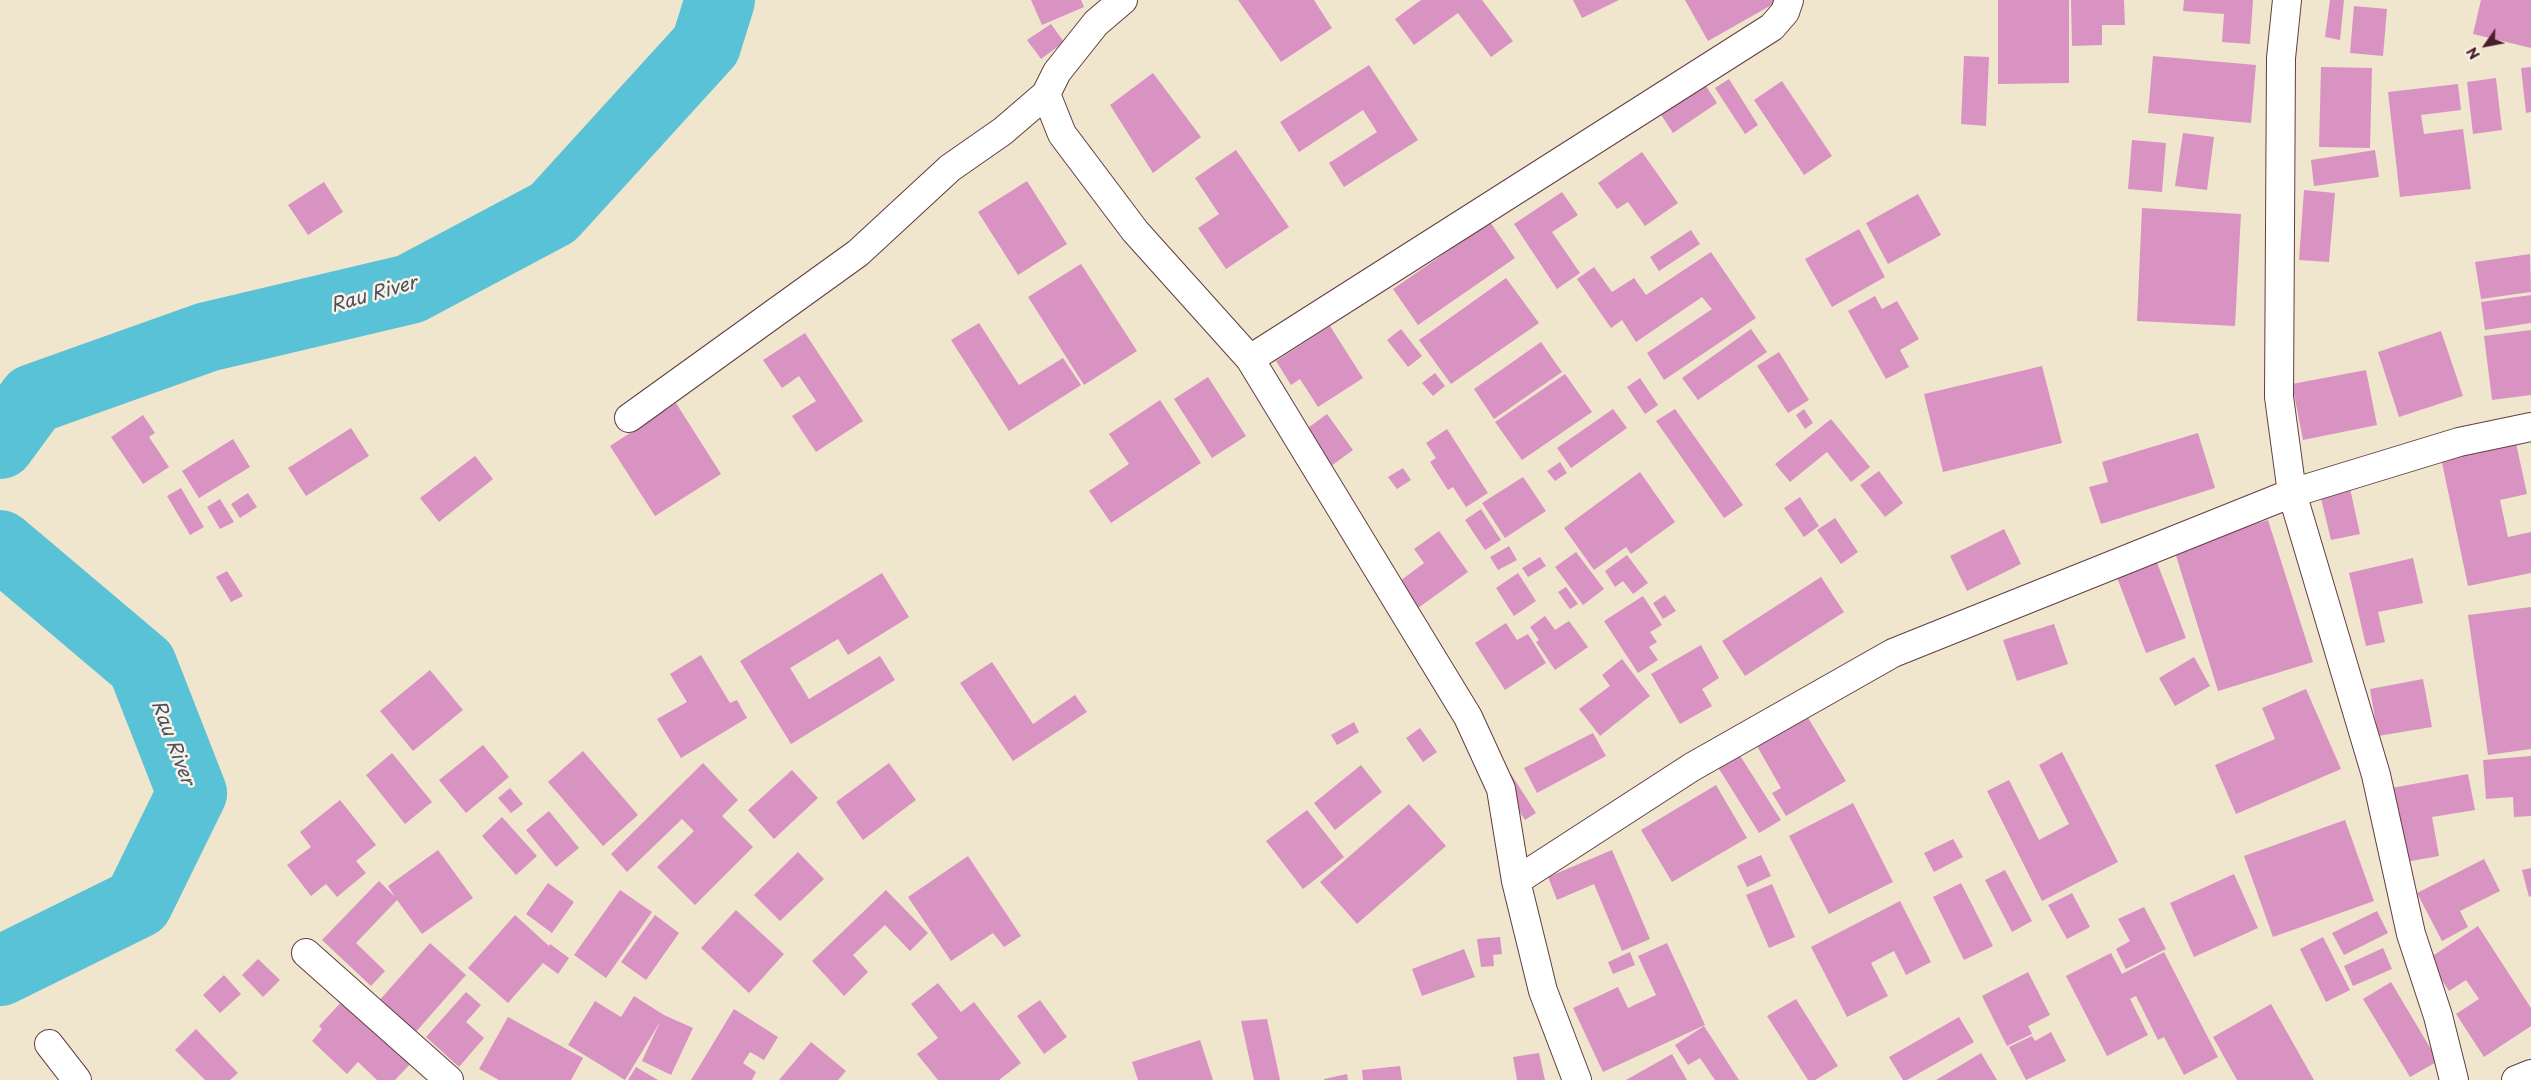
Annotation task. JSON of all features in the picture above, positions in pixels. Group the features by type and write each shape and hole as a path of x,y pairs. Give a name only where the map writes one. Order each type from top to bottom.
{"street":[{"path":"629,418 858,253 950,168 1003,131 1046,94 1057,72 1096,23 1124,0"},
{"path":"1250,359 1772,27 1785,12 1789,0"},
{"path":"2288,0 2281,58 2280,397 2292,493 2376,775 2411,934 2438,1016 2454,1080"},
{"path":"1046,94 1062,134 1135,231 1250,359 1468,717 1501,789 1516,881 1543,991 1577,1080"},
{"path":"1516,881 1692,768 1893,653 2292,493 2459,442 2531,427"},
{"path":"306,952 449,1080"},
{"path":"49,1044 77,1080"},
{"path":"2516,1080 2531,1074"}],"building":[{"path":"1031,0 1081,0 1084,7 1042,25"},
{"path":"1238,0 1314,0 1332,28 1281,62"},
{"path":"1421,0 1482,0 1513,41 1491,57 1458,13 1414,45 1395,19"},
{"path":"1573,0 1619,0 1582,18"},
{"path":"1685,0 1773,0 1775,3 1708,41"},
{"path":"1998,0 2069,0 2069,83 1998,84"},
{"path":"2071,0 2124,0 2125,25 2102,25 2102,45 2072,46"},
{"path":"2184,0 2253,0 2250,44 2222,42 2224,14 2183,11"},
{"path":"2330,0 2344,0 2340,40 2325,37"},
{"path":"2481,0 2531,0 2531,48 2473,34"},
{"path":"2354,6 2387,9 2383,56 2350,53"},
{"path":"1051,24 1064,42 1041,59 1027,40"},
{"path":"1964,56 1989,57 1986,126 1961,124"},
{"path":"2153,56 2256,65 2251,123 2148,113"},
{"path":"1369,65 1418,140 1344,187 1329,163 1377,132 1363,110 1299,152 1280,122"},
{"path":"2321,67 2372,68 2370,148 2319,147"},
{"path":"2531,67 2531,112 2526,113 2521,68"},
{"path":"1153,73 1201,137 1153,173 1110,105"},
{"path":"1700,77 1717,103 1673,133 1656,107"},
{"path":"2496,78 2502,130 2473,134 2467,82"},
{"path":"1729,79 1758,125 1745,134 1715,88"},
{"path":"1782,81 1832,156 1804,175 1754,100"},
{"path":"2458,84 2461,110 2421,115 2424,134 2463,129 2471,189 2400,197 2388,92"},
{"path":"2183,133 2214,137 2207,190 2175,186"},
{"path":"2132,140 2166,143 2162,192 2128,189"},
{"path":"1236,150 1289,227 1226,269 1198,228 1219,214 1195,178"},
{"path":"2375,150 2379,177 2314,186 2311,160"},
{"path":"1642,152 1678,203 1645,226 1628,202 1617,209 1598,183"},
{"path":"1027,181 1067,244 1018,275 978,212"},
{"path":"324,182 343,212 308,235 288,205"},
{"path":"2304,190 2335,193 2329,262 2299,260"},
{"path":"1562,192 1578,215 1552,232 1580,273 1557,289 1514,224"},
{"path":"1918,194 1941,235 1888,264 1866,223"},
{"path":"2142,208 2241,214 2235,326 2137,321"},
{"path":"1490,222 1515,258 1418,325 1393,289"},
{"path":"1859,229 1885,277 1832,307 1805,259"},
{"path":"1691,230 1700,244 1659,271 1650,257"},
{"path":"1711,252 1756,318 1664,380 1647,353 1712,309 1702,297 1636,342 1622,320 1611,328 1577,279 1594,267 1612,292 1634,278 1646,295"},
{"path":"2530,254 2531,292 2481,299 2475,262"},
{"path":"1081,264 1137,351 1084,385 1028,297"},
{"path":"1506,278 1539,323 1451,384 1419,340"},
{"path":"2531,295 2531,323 2485,330 2481,302"},
{"path":"1875,296 1882,309 1897,301 1919,339 1900,350 1909,367 1886,379 1848,311"},
{"path":"979,323 1019,385 1063,358 1081,385 1009,431 951,340"},
{"path":"1330,326 1363,378 1318,407 1300,379 1291,385 1276,361"},
{"path":"1401,329 1422,356 1408,367 1387,340"},
{"path":"1751,329 1767,352 1698,400 1682,378"},
{"path":"2531,330 2531,395 2492,400 2484,336"},
{"path":"2441,331 2463,396 2399,417 2378,352"},
{"path":"805,333 863,421 816,452 792,416 816,401 799,376 782,388 763,360"},
{"path":"1541,342 1562,372 1494,419 1474,389"},
{"path":"1779,352 1809,400 1788,413 1757,366"},
{"path":"2042,366 2062,443 1943,472 1924,394"},
{"path":"2366,370 2377,425 2303,440 2292,384"},
{"path":"1435,373 1445,386 1433,396 1422,383"},
{"path":"1565,374 1592,412 1522,460 1495,422"},
{"path":"1208,377 1246,436 1212,458 1174,399"},
{"path":"1640,378 1658,405 1645,414 1627,387"},
{"path":"1160,400 1201,463 1111,523 1089,491 1129,464 1109,434"},
{"path":"676,403 721,474 655,516 610,446"},
{"path":"1613,409 1627,428 1571,468 1557,448"},
{"path":"1675,409 1743,505 1724,518 1656,421"},
{"path":"1804,409 1813,423 1805,429 1796,415"},
{"path":"1327,414 1353,450 1327,469 1301,433"},
{"path":"143,415 155,433 149,437 169,467 143,484 111,437"},
{"path":"1831,419 1870,467 1851,482 1827,452 1790,482 1775,464"},
{"path":"351,428 369,456 306,496 288,468"},
{"path":"1447,429 1488,493 1466,507 1453,487 1448,490 1430,462 1436,458 1426,443"},
{"path":"2198,433 2215,488 2101,524 2089,487 2108,482 2102,462"},
{"path":"233,439 250,467 199,498 182,471"},
{"path":"2516,443 2527,494 2500,500 2508,537 2531,532 2531,573 2468,586 2441,458"},
{"path":"475,456 493,479 439,522 420,498"},
{"path":"1560,462 1567,473 1555,481 1547,471"},
{"path":"1403,468 1411,480 1397,489 1388,477"},
{"path":"1879,471 1903,503 1885,517 1860,485"},
{"path":"1640,472 1675,522 1631,554 1626,547 1594,570 1564,528"},
{"path":"1523,477 1546,511 1505,538 1482,503"},
{"path":"2349,484 2360,534 2331,540 2319,490"},
{"path":"181,488 204,527 190,535 167,496"},
{"path":"248,493 257,507 240,518 231,504"},
{"path":"1800,497 1819,526 1804,537 1784,508"},
{"path":"220,499 234,522 220,529 207,507"},
{"path":"1481,509 1501,540 1485,550 1465,520"},
{"path":"1835,518 1858,552 1841,564 1817,530"},
{"path":"2268,520 2313,662 2218,691 2174,549"},
{"path":"2004,529 2021,564 1967,591 1950,556"},
{"path":"1439,531 1468,572 1411,613 1392,587 1424,563 1414,549"},
{"path":"1509,546 1517,560 1498,570 1490,557"},
{"path":"1576,552 1604,589 1583,605 1555,567"},
{"path":"1627,555 1648,583 1633,594 1623,581 1615,587 1605,571"},
{"path":"1540,557 1546,566 1528,577 1522,568"},
{"path":"2413,558 2423,603 2378,612 2385,642 2366,646 2349,573"},
{"path":"2156,560 2186,638 2146,653 2116,575"},
{"path":"227,571 243,596 231,602 216,577"},
{"path":"882,573 909,617 848,655 838,639 790,668 809,699 880,656 895,680 791,744 740,661"},
{"path":"1518,573 1536,601 1514,616 1496,588"},
{"path":"1821,577 1844,612 1745,676 1722,641"},
{"path":"1566,587 1578,604 1570,609 1558,592"},
{"path":"1665,595 1676,611 1663,619 1653,603"},
{"path":"1643,596 1662,625 1650,632 1657,642 1649,647 1658,660 1638,673 1604,621"},
{"path":"2531,607 2531,749 2488,755 2468,615"},
{"path":"1545,616 1555,630 1569,621 1588,647 1555,670 1536,642 1539,640 1530,627"},
{"path":"1506,623 1517,640 1528,634 1546,663 1505,690 1475,643"},
{"path":"2054,624 2068,664 2017,681 2003,640"},
{"path":"1701,645 1719,678 1702,689 1712,706 1680,724 1651,674"},
{"path":"701,655 730,703 737,700 747,718 681,758 657,719 687,702 670,674"},
{"path":"2194,657 2210,686 2175,706 2159,678"},
{"path":"1622,659 1650,696 1600,736 1579,709 1610,686 1602,675"},
{"path":"992,662 1033,724 1075,695 1087,712 1013,761 960,683"},
{"path":"430,670 463,710 413,751 380,711"},
{"path":"2423,679 2432,727 2378,736 2370,689"},
{"path":"2306,689 2341,769 2236,814 2215,765 2275,739 2262,708"},
{"path":"1804,711 1846,781 1786,816 1772,793 1781,788 1754,741"},
{"path":"1354,722 1359,732 1337,745 1331,735"},
{"path":"1420,728 1437,752 1423,762 1406,738"},
{"path":"1593,733 1606,756 1537,793 1524,768"},
{"path":"483,745 509,777 466,813 439,780"},
{"path":"583,751 638,815 603,846 548,782"},
{"path":"1737,751 1781,820 1759,833 1716,764"},
{"path":"2062,752 2118,862 2042,901 1987,791 2009,780 2039,840 2069,824 2039,765"},
{"path":"392,753 432,802 405,824 366,775"},
{"path":"2531,756 2531,816 2514,817 2513,797 2486,799 2483,760"},
{"path":"703,763 738,800 722,816 753,847 695,905 657,867 694,831 682,819 627,872 611,854"},
{"path":"889,763 916,800 863,840 836,802"},
{"path":"1361,765 1382,792 1335,830 1314,803"},
{"path":"792,770 818,798 774,839 748,810"},
{"path":"1511,774 1536,813 1525,820 1499,781"},
{"path":"2468,774 2475,810 2432,817 2439,856 2400,863 2386,789"},
{"path":"1716,785 1747,838 1672,882 1641,830"},
{"path":"510,788 523,804 511,813 498,798"},
{"path":"340,800 376,845 356,861 366,873 337,897 326,884 311,896 287,865 311,847 300,832"},
{"path":"1853,803 1893,882 1829,914 1789,836"},
{"path":"1409,804 1446,846 1357,924 1320,882"},
{"path":"1307,810 1344,857 1303,889 1266,841"},
{"path":"549,811 579,848 556,867 526,830"},
{"path":"502,817 537,856 516,875 482,836"},
{"path":"2345,820 2374,901 2273,937 2244,856"},
{"path":"1953,839 1963,857 1934,872 1924,853"},
{"path":"438,850 473,898 422,934 397,900 356,943 385,971 371,986 322,940 379,881 395,897 388,886"},
{"path":"1612,850 1650,939 1622,951 1594,884 1557,900 1548,877"},
{"path":"798,852 824,879 780,921 754,895"},
{"path":"1761,855 1771,876 1747,887 1737,866"},
{"path":"968,856 1021,936 1004,947 993,933 951,961 908,897"},
{"path":"2484,859 2500,891 2460,911 2468,927 2442,941 2417,893"},
{"path":"2531,868 2531,896 2529,897 2522,870"},
{"path":"2005,870 2032,921 2012,932 1985,880"},
{"path":"2234,874 2258,928 2194,957 2170,903"},
{"path":"548,883 574,902 552,933 526,914"},
{"path":"1961,883 1993,946 1964,960 1933,897"},
{"path":"1772,884 1795,937 1769,948 1746,895"},
{"path":"620,890 652,912 606,978 574,955"},
{"path":"886,890 928,933 910,951 885,925 853,955 868,972 844,996 812,961"},
{"path":"2072,893 2090,927 2067,939 2048,905"},
{"path":"1900,901 1931,962 1906,975 1894,951 1871,963 1888,996 1847,1017 1811,947"},
{"path":"2144,907 2166,949 2126,969 2116,949 2130,941 2118,919"},
{"path":"736,910 784,954 749,993 701,948"},
{"path":"2377,911 2388,933 2344,955 2332,933"},
{"path":"515,915 549,946 550,944 569,958 558,974 543,963 508,1003 468,968"},
{"path":"655,915 679,933 646,980 621,962"},
{"path":"2478,926 2531,1008 2531,1026 2484,1057 2456,1014 2479,999 2466,980 2449,991 2428,959"},
{"path":"1500,937 1502,954 1493,955 1494,966 1481,967 1477,939"},
{"path":"2323,937 2350,990 2326,1002 2300,949"},
{"path":"430,943 466,975 414,1034 378,1002"},
{"path":"1667,943 1705,1025 1603,1072 1573,1008 1618,987 1628,1008 1656,995 1638,956"},
{"path":"2383,948 2392,969 2353,986 2344,966"},
{"path":"1464,949 1475,977 1422,996 1412,969"},
{"path":"1630,952 1635,965 1613,974 1608,962"},
{"path":"2164,952 2218,1057 2184,1075 2164,1037 2158,1040 2136,996 2130,999 2148,1035 2107,1056 2066,976 2111,953 2122,974"},
{"path":"258,959 280,980 263,997 242,975"},
{"path":"2028,972 2050,1015 2028,1026 2032,1034 2007,1046 1982,996"},
{"path":"224,975 241,994 220,1013 203,995"},
{"path":"2391,982 2438,1061 2410,1077 2363,999"},
{"path":"938,983 961,1012 974,1002 1021,1063 999,1080 938,1080 917,1054 938,1038 911,1004"},
{"path":"466,992 481,1005 466,1022 484,1038 459,1067 426,1037"},
{"path":"347,996 415,1059 395,1080 377,1080 358,1062 347,1074 312,1041 322,1029 319,1026"},
{"path":"634,996 664,1015 693,1028 671,1075 642,1061 660,1022 625,1080 568,1045 595,1001 621,1017"},
{"path":"1796,999 1838,1066 1815,1080 1808,1080 1767,1016"},
{"path":"1040,1000 1067,1037 1044,1054 1017,1016"},
{"path":"2271,1004 2314,1080 2237,1080 2213,1037"},
{"path":"734,1009 778,1037 764,1060 750,1052 743,1063 756,1072 752,1080 691,1080"},
{"path":"508,1017 583,1058 571,1080 499,1080 479,1069"},
{"path":"1959,1017 1974,1042 1907,1080 1903,1080 1889,1057"},
{"path":"1267,1019 1280,1080 1254,1080 1241,1021"},
{"path":"1704,1026 1739,1080 1715,1080 1700,1058 1688,1065 1675,1045"},
{"path":"196,1029 238,1073 230,1080 205,1080 175,1050"},
{"path":"2051,1032 2066,1061 2026,1080 2009,1047 2032,1036 2035,1041"},
{"path":"1200,1040 1213,1080 1138,1080 1132,1062"},
{"path":"811,1042 846,1071 838,1080 779,1080"},
{"path":"1539,1053 1545,1080 1517,1080 1513,1057"},
{"path":"1981,1053 1997,1080 1936,1080"},
{"path":"1672,1054 1687,1080 1626,1080"},
{"path":"1400,1066 1402,1080 1363,1080 1362,1070"},
{"path":"636,1067 658,1080 628,1080"},
{"path":"1347,1074 1348,1080 1324,1080 1324,1079"}],"waterway":[{"name":"Rau River","path":"0,444 33,399 207,337 410,289 553,213 706,45 720,0"},
{"name":"Rau River","path":"0,545 142,665 192,793 138,903 0,971"}]}
